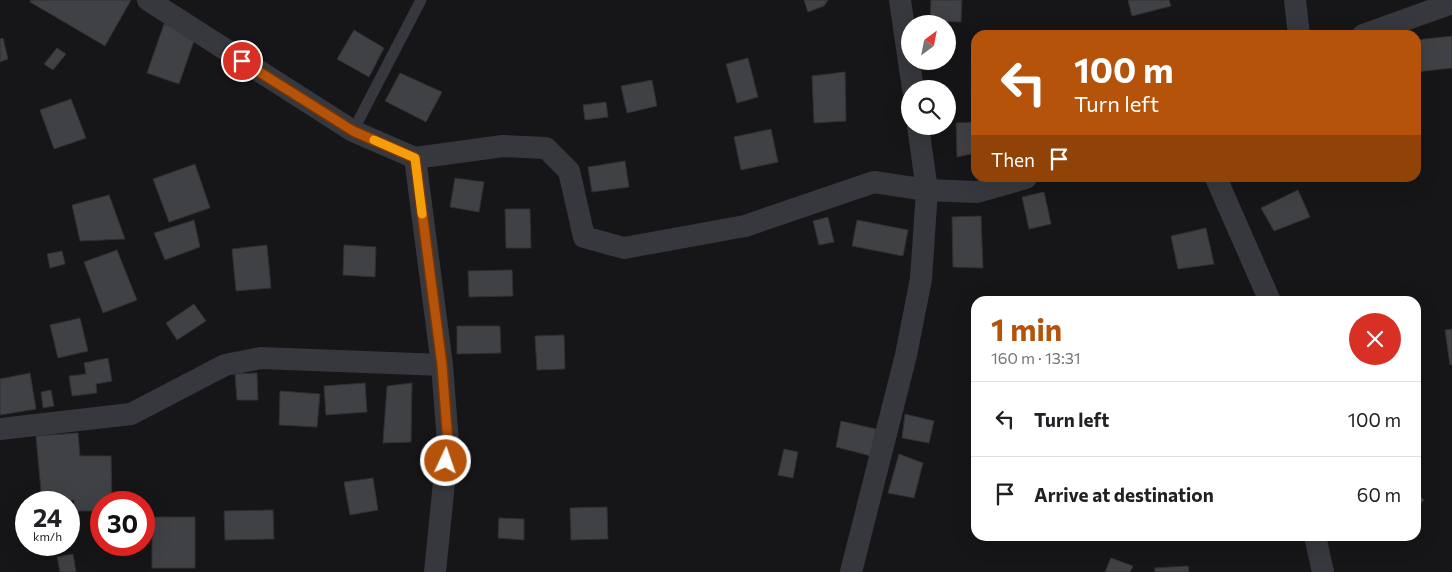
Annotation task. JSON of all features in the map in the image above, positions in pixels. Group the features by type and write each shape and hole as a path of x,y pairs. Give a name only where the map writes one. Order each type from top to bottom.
{"street":[{"path":"148,0 353,131 415,158 503,146 546,148 569,172 584,237 624,248 745,226 874,182 927,190 977,192 1012,182"},
{"path":"900,0 912,80"},
{"path":"1295,0 1298,30"},
{"path":"1377,30 1452,3"},
{"path":"851,572 906,355 921,279 927,190 919,135"},
{"path":"415,158 442,365 448,443 435,572"},
{"path":"1218,182 1268,296"},
{"path":"0,429 132,414 225,365 261,358 442,365"},
{"path":"1316,541 1323,572"}],"lane":[{"path":"353,131 421,0"}],"building":[{"path":"31,0 131,0 105,46 30,2"},
{"path":"804,0 828,0 824,6 808,12"},
{"path":"931,0 962,0 961,22 956,22 956,15 930,15"},
{"path":"1128,0 1169,0 1171,6 1132,16"},
{"path":"164,24 196,35 179,84 147,73"},
{"path":"354,30 384,48 369,77 337,59"},
{"path":"1452,36 1452,68 1421,71 1421,39"},
{"path":"3,38 8,59 0,62 0,39"},
{"path":"57,48 66,54 53,70 44,64"},
{"path":"748,58 758,97 737,103 726,64"},
{"path":"845,72 846,121 814,123 812,76"},
{"path":"400,73 442,92 426,122 385,101"},
{"path":"652,80 657,106 627,113 621,86"},
{"path":"71,99 86,138 54,149 40,110"},
{"path":"606,102 608,117 585,120 583,105"},
{"path":"971,122 971,154 957,157 956,123"},
{"path":"771,129 778,162 741,170 734,137"},
{"path":"625,161 629,187 592,192 588,167"},
{"path":"195,164 210,208 169,222 153,179"},
{"path":"455,178 484,182 479,212 450,207"},
{"path":"1298,190 1310,217 1274,231 1261,208"},
{"path":"1044,192 1051,224 1029,229 1022,197"},
{"path":"109,195 125,239 80,241 72,205"},
{"path":"505,209 530,209 531,248 506,248"},
{"path":"981,216 983,268 953,267 952,217"},
{"path":"828,217 834,242 819,245 813,221"},
{"path":"194,220 200,247 165,260 154,233"},
{"path":"857,220 908,230 903,256 852,246"},
{"path":"1206,228 1214,264 1178,269 1171,236"},
{"path":"267,245 271,288 236,291 232,249"},
{"path":"344,245 376,247 375,277 343,275"},
{"path":"117,250 137,300 103,313 84,262"},
{"path":"62,251 65,264 50,268 47,254"},
{"path":"512,270 513,296 469,297 468,271"},
{"path":"194,304 206,321 177,340 166,323"},
{"path":"80,318 88,351 58,358 50,325"},
{"path":"457,326 500,326 501,353 457,354"},
{"path":"1452,329 1452,364 1450,365 1445,330"},
{"path":"564,335 565,369 537,370 535,336"},
{"path":"108,358 112,381 96,384 97,393 72,396 69,376 86,374 84,363"},
{"path":"30,373 36,409 0,415 0,379"},
{"path":"257,373 258,400 237,400 235,374"},
{"path":"365,383 367,412 326,415 324,386"},
{"path":"412,383 411,442 383,443 387,386"},
{"path":"51,390 54,406 43,408 41,392"},
{"path":"280,391 320,394 317,427 279,425"},
{"path":"905,414 934,421 929,443 902,438"},
{"path":"841,421 876,429 871,456 836,447"},
{"path":"78,433 80,456 111,456 112,491 90,491 90,511 80,511 80,491 41,491 36,436"},
{"path":"784,449 798,452 793,478 778,475"},
{"path":"899,454 923,463 914,498 888,493"},
{"path":"373,478 378,510 350,515 344,482"},
{"path":"607,507 608,539 571,540 570,508"},
{"path":"273,510 274,539 225,540 224,511"},
{"path":"155,517 195,517 195,568 152,568 152,556 155,556"},
{"path":"499,518 524,519 524,540 498,538"},
{"path":"73,556 76,572 60,572 57,557"},
{"path":"1111,558 1133,566 1130,572 1105,572"},
{"path":"1188,566 1189,572 1155,572 1155,568"}],"slow traffic":[{"path":"374,140 415,158 422,214"}],"route":[{"path":"242,61 353,131 415,158 442,365 448,443 446,461"}]}
